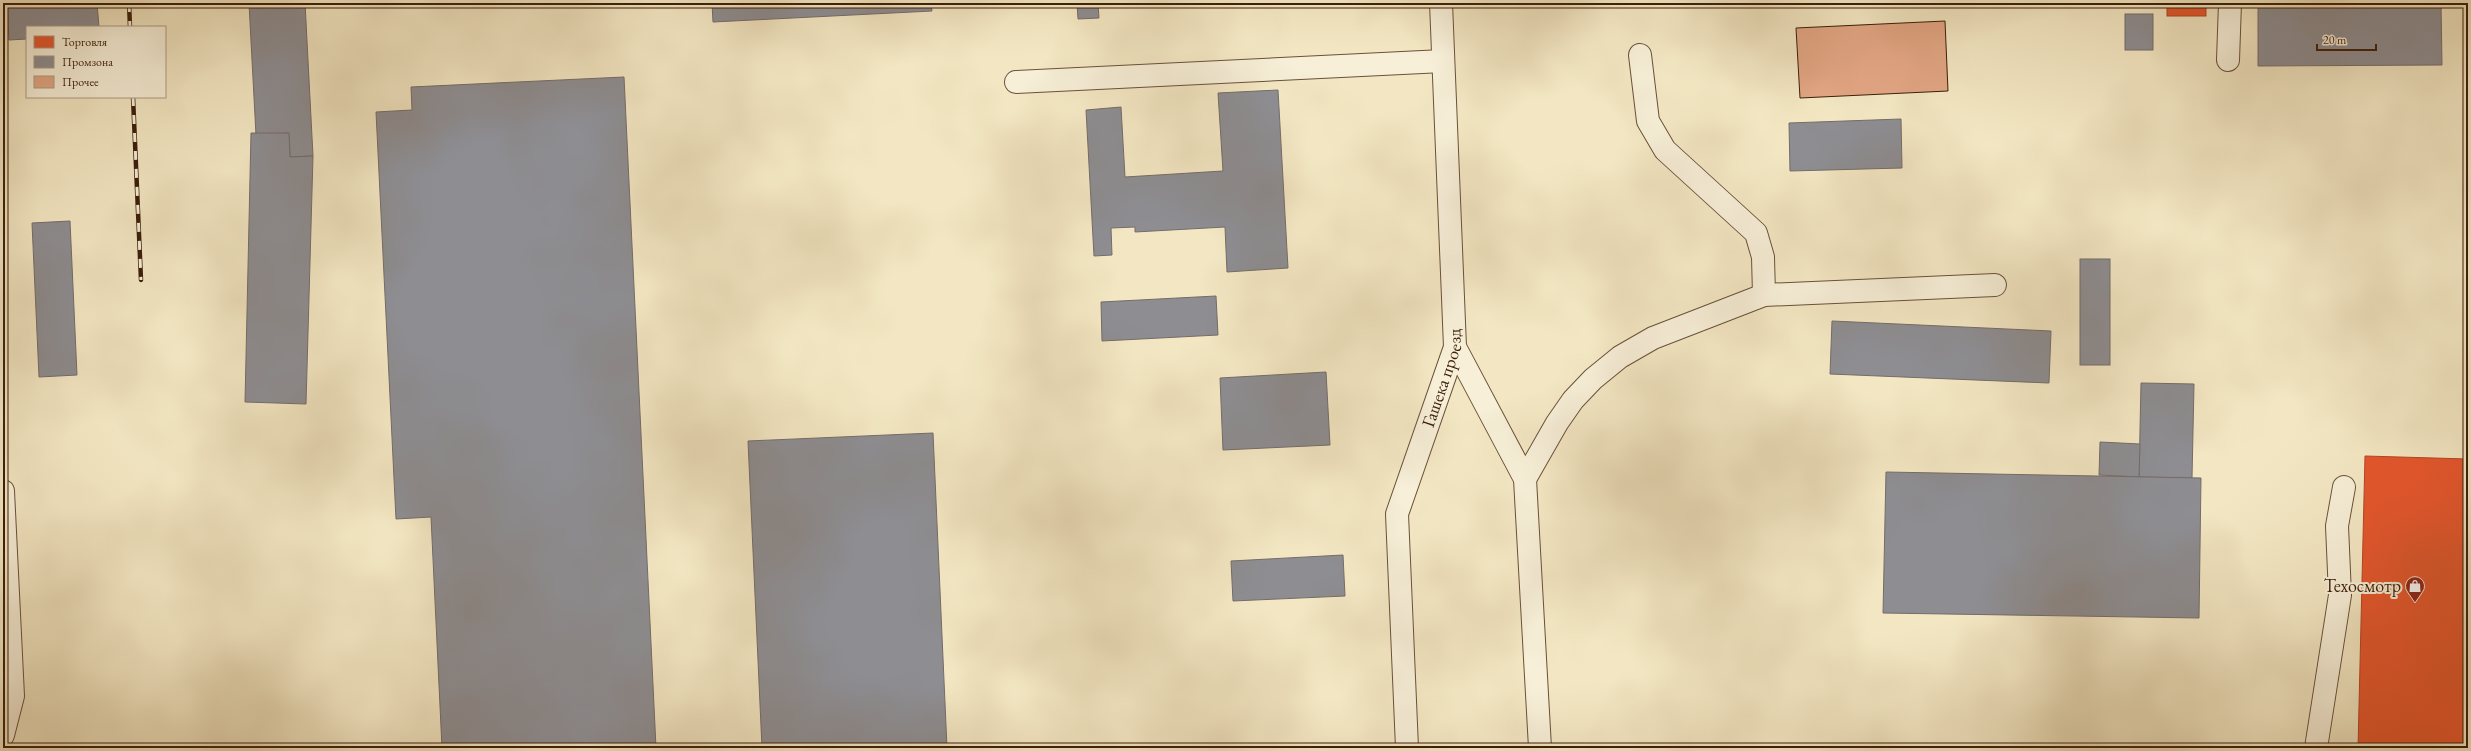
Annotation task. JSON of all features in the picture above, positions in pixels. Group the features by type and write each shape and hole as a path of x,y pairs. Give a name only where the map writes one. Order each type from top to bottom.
{"street":[{"name":"Гашека проезд","path":"1407,748 1397,514 1455,347 1441,3"},
{"path":"2228,60 2230,3"},
{"path":"1640,55 1648,121 1665,150 1756,234 1763,257 1764,295"},
{"path":"1016,82 1443,61"},
{"path":"1525,478 1572,400 1593,379 1620,357 1652,338 1764,295 1995,285"},
{"path":"1455,347 1525,478 1540,748"},
{"path":"2316,748 2340,595 2337,526 2344,487"},
{"path":"3,491 14,696 3,735"}],"building: Торговля":[{"path":"2167,3 2206,3 2206,16 2167,16"},
{"name":"Техосмотр","path":"2365,456 2468,459 2468,748 2358,748"}],"building: Промзона":[{"path":"7,3 97,3 99,26 26,26 26,39 9,40"},
{"path":"249,3 305,3 313,156 290,157 289,133 256,135"},
{"path":"712,3 931,3 932,11 713,22"},
{"path":"1077,3 1098,3 1099,18 1078,19"},
{"path":"2258,3 2441,3 2442,65 2258,66"},
{"path":"2125,14 2153,14 2153,50 2125,50"},
{"path":"624,77 656,748 442,748 431,517 396,519 376,112 412,110 411,87"},
{"path":"1278,90 1288,268 1227,272 1225,227 1135,232 1135,227 1111,228 1112,255 1094,256 1086,110 1121,107 1125,177 1223,171 1218,93"},
{"path":"1901,119 1902,168 1790,171 1789,123"},
{"path":"251,133 289,133 290,157 313,156 306,404 245,402"},
{"path":"70,221 77,375 39,377 32,223"},
{"path":"2080,259 2110,259 2110,365 2080,365"},
{"path":"1216,296 1218,335 1102,341 1101,302"},
{"path":"1832,321 2051,331 2049,383 1830,374"},
{"path":"1326,372 1330,445 1223,450 1220,378"},
{"path":"2141,383 2194,384 2192,478 2139,477"},
{"path":"933,433 947,748 762,748 748,441"},
{"path":"2100,442 2140,444 2139,477 2099,475"},
{"path":"1886,472 2201,478 2199,618 1883,613"},
{"path":"1343,555 1345,596 1233,601 1231,561"}],"building: Прочее":[{"path":"1945,21 1948,91 1800,98 1796,28"}],"railway":[{"path":"129,3 130,26"},
{"path":"133,98 141,280"}],"place":[{"name":"Техосмотр","path":"2415,603"}]}
